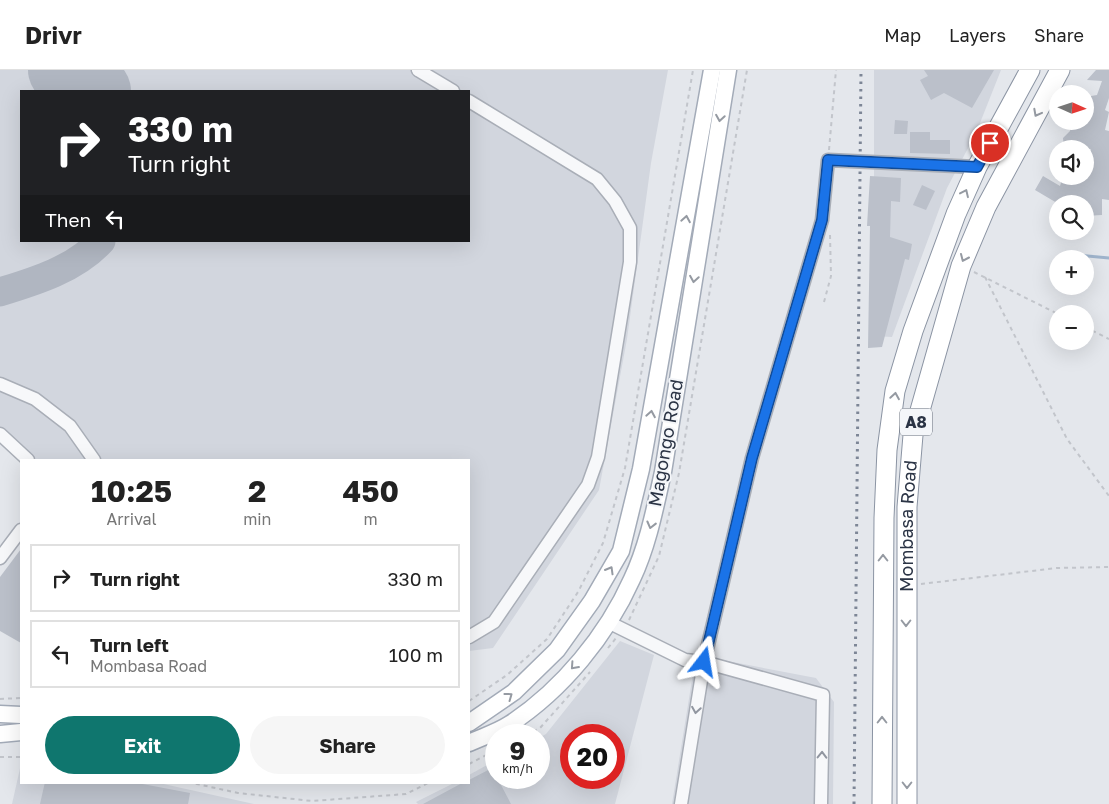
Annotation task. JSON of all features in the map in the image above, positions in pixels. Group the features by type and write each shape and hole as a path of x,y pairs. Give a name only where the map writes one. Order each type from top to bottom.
{"highway":[{"name":"Mombasa Road","path":"882,804 884,518 887,450 895,391 913,331 946,240 977,167 1030,70"},
{"name":"Mombasa Road","path":"908,804 907,507 913,435 961,266 986,207 1060,70"}],"main road":[{"name":"Magongo Road","path":"470,722 514,692 557,650 592,601 621,551 641,469 712,70"},
{"name":"Magongo Road","path":"470,743 509,725 541,702 590,648 608,622 633,579 649,533 663,472 728,70"},
{"path":"641,469 663,472"},
{"path":"0,714 20,715"},
{"path":"0,734 20,732"}],"street":[{"path":"418,70 451,90"},
{"path":"470,102 598,179 615,201 630,228 630,262 598,457 588,485 494,622 470,636"},
{"path":"681,804 704,662 752,458 822,220 828,160 977,167"},
{"path":"0,384 35,399 70,426 93,459"},
{"path":"0,434 27,459"},
{"path":"0,558 20,531"},
{"path":"608,622 685,660 704,662 823,695 821,804"}],"path":[{"path":"828,160 836,70"},
{"path":"822,220 830,230 831,276 824,302"},
{"path":"961,266 1049,309"},
{"path":"985,277 1067,439 1109,496"},
{"path":"1094,332 1109,339"},
{"path":"906,586 1057,568 1109,567"},
{"path":"0,699 20,698"},
{"path":"0,756 20,756"},
{"path":"470,763 485,756"},
{"path":"197,784 238,793 312,802 406,794 426,784"}],"shaded area":[{"path":"0,70 668,70 651,163 627,339 599,490 493,648 470,651 470,459 36,459 0,430"},
{"path":"874,70 1001,70 976,133 947,188 892,337 874,336"},
{"path":"620,641 654,655 625,766 625,724 560,724 560,789 619,789 615,804 418,804 416,802 452,784 470,784 470,774 485,766 485,789 550,789 550,729"},
{"path":"696,655 816,678 834,702 833,804 672,804"},
{"path":"20,768 20,784 164,784 254,804 12,804"}],"building":[{"path":"924,70 994,70 972,108 944,93 931,100 920,80 928,76"},
{"path":"1096,70 1109,70 1109,98 1105,110 1109,112 1105,130 1109,131 1109,200 1102,199 1102,215 1094,215 1094,195 1049,195 1049,198 1035,190 1043,176 1049,180 1049,185 1094,185 1094,140 1063,140 1063,138 1070,130 1094,130 1094,96 1097,95 1102,81 1087,80"},
{"path":"895,120 908,121 907,134 894,134"},
{"path":"910,132 930,132 930,140 950,140 950,154 910,153"},
{"path":"870,176 901,178 900,202 891,201 890,237 912,244 909,260 905,259 882,347 868,348 870,226 867,226"},
{"path":"922,185 935,191 926,210 913,205"},
{"path":"20,550 20,642 0,631 0,577"},
{"path":"485,772 485,789 503,789 511,804 423,804 460,784 470,784 470,779"},
{"path":"45,784 143,784 190,793 188,804 40,804"}],"waterway":[{"path":"1094,257 1109,258"}],"taxiway":[{"path":"0,292 67,267 91,251 100,242"}],"runway":[{"path":"63,70 94,90"}],"railway":[{"path":"854,804 861,70"}],"route":[{"path":"704,662 752,458 822,220 828,160 977,167 990,143"}]}
